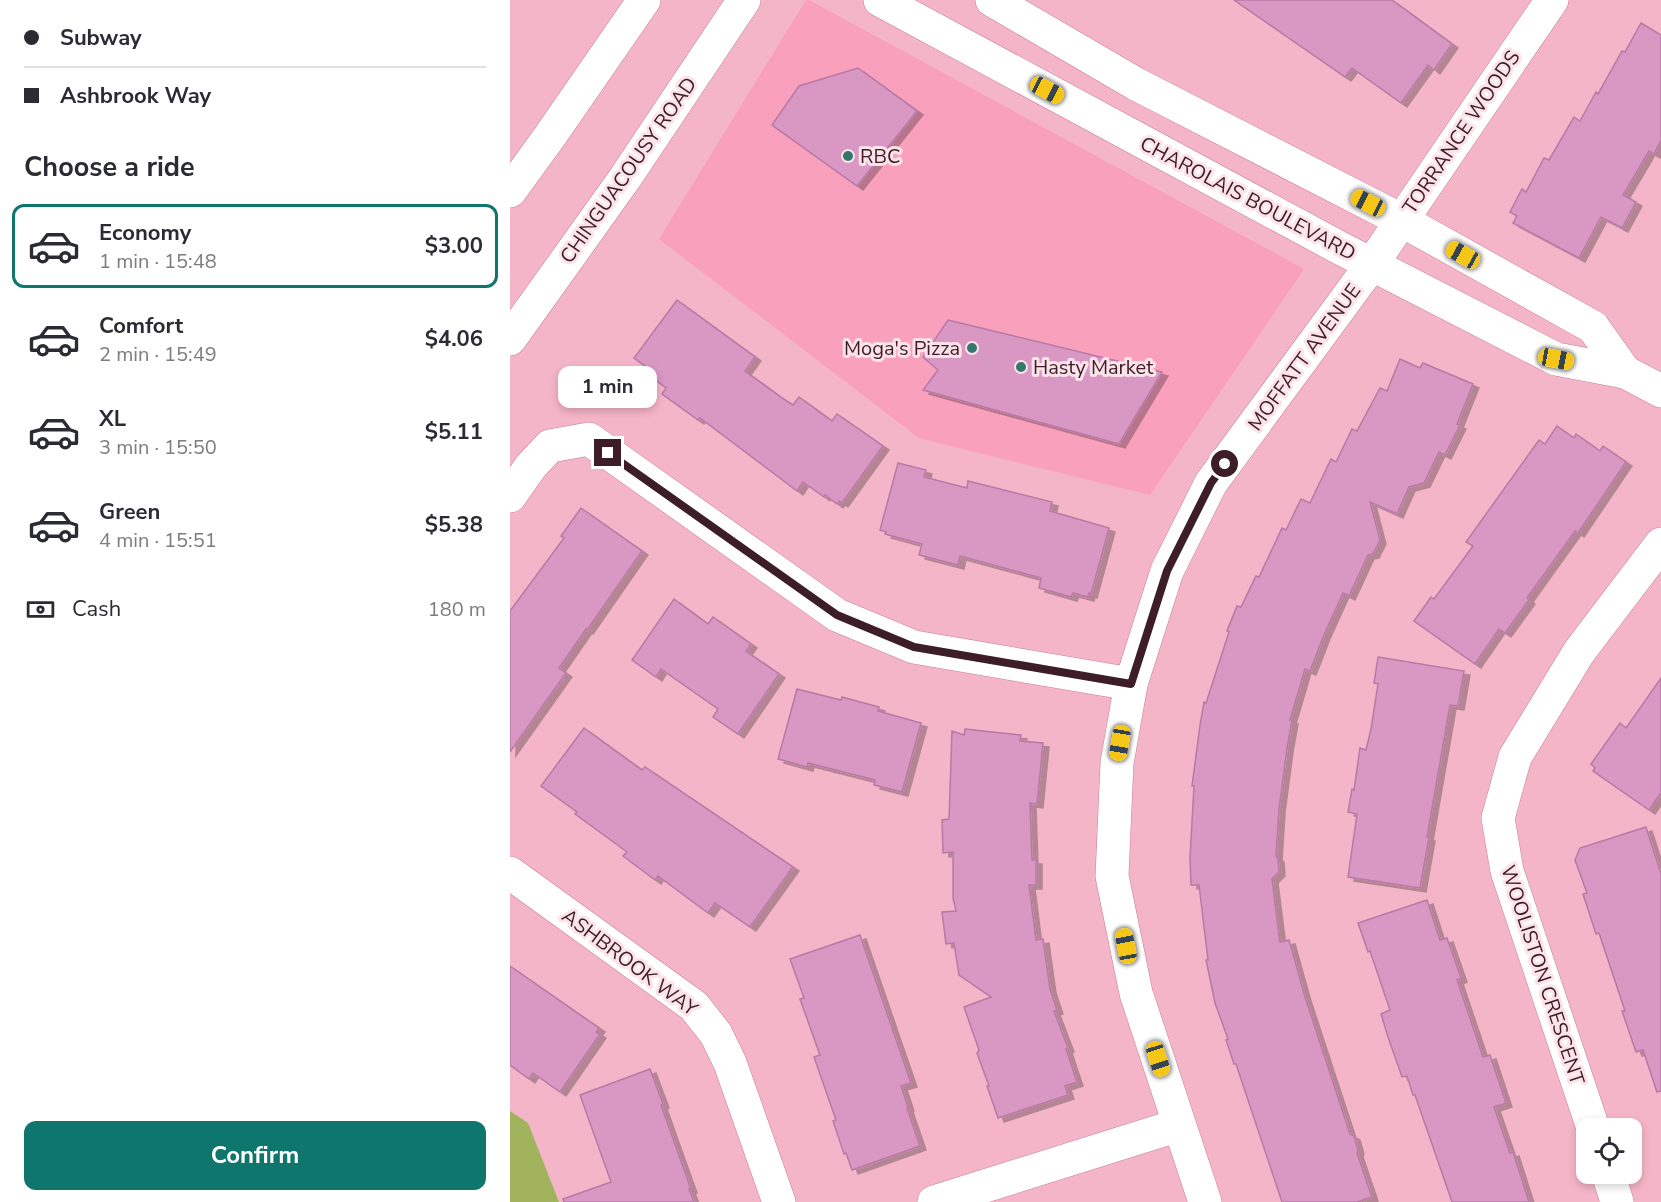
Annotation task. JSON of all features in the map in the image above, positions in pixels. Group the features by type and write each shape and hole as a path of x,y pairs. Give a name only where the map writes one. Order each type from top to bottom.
{"street":[{"path":"510,191 644,0"},
{"name":"CHINGUACOUSY ROAD","path":"510,339 625,178 744,0"},
{"name":"CHAROLAIS BOULEVARD","path":"880,0 1371,264 1556,359 1625,372 1661,391"},
{"name":"CHAROLAIS BOULEVARD","path":"992,0 1136,84 1401,220 1593,327 1625,372"},
{"name":"TORRANCE WOODS","path":"1371,264 1545,2"},
{"name":"MOFFATT AVENUE","path":"1205,1202 1136,993 1112,876 1117,763 1131,684 1167,571 1211,483 1371,264"},
{"path":"510,496 531,466 550,446 589,439 837,615 914,647 1131,684"},
{"name":"WOOLISTON CRESCENT","path":"1590,1118 1507,871 1498,818 1515,757 1579,652 1661,544"},
{"name":"ASHBROOK WAY","path":"510,873 694,1006 716,1034 730,1063 779,1202"},
{"path":"934,1202 1179,1125"},
{"path":"1611,1184 1617,1202"}],"shaded area":[{"path":"806,0 1304,269 1150,495 919,438 659,239"}],"green space":[{"path":"510,1111 528,1123 559,1202 510,1202"}],"building":[{"path":"1234,0 1392,0 1452,44 1434,70 1428,65 1401,103 1352,68 1345,77"},
{"path":"1641,23 1661,35 1661,140 1654,154 1649,151 1623,195 1636,202 1622,228 1601,217 1579,258 1513,223 1517,216 1510,212 1522,189 1526,192 1544,158 1549,160 1574,117 1580,121"},
{"name":"RBC","path":"858,68 917,111 857,186 772,125 799,86"},
{"path":"677,300 755,357 745,371 782,398 793,405 799,397 832,421 837,414 883,446 842,503 839,501 837,504 825,495 824,497 803,482 797,491 700,418 698,420 662,394 666,388 646,373 649,369 634,358"},
{"path":"948,320 1162,372 1119,444 923,390 938,370 923,357"},
{"path":"1400,359 1420,368 1423,363 1473,384 1457,424 1460,425 1445,455 1439,452 1424,483 1409,487 1397,514 1370,502 1380,540 1373,554 1368,555 1349,596 1343,593 1310,671 1305,669 1290,720 1292,720 1279,809 1276,856 1279,872 1272,879 1280,942 1289,940 1305,997 1350,1134 1354,1136 1357,1153 1372,1197 1357,1202 1282,1202 1215,1003 1206,960 1208,960 1199,885 1191,885 1190,858 1194,786 1192,786 1200,725 1204,702 1206,703 1229,632 1227,631 1237,606 1241,607 1256,576 1259,577 1282,528 1286,530 1301,499 1310,503 1331,459 1336,462 1352,429 1357,431 1380,388 1387,391"},
{"path":"1557,426 1574,438 1576,434 1600,451 1603,446 1626,462 1578,533 1575,531 1527,598 1529,600 1505,633 1499,629 1475,664 1414,621 1431,597 1434,599 1473,546 1466,542 1539,440 1545,444"},
{"path":"898,463 926,470 924,477 967,488 968,481 1052,502 1050,511 1109,528 1091,594 1089,593 1088,597 1073,593 1071,597 1039,588 1041,578 960,556 958,565 919,555 922,544 885,534 886,532 880,530"},
{"path":"581,508 642,551 559,668 566,673 510,752 510,611 564,538 561,536"},
{"path":"674,599 708,624 713,617 751,644 746,651 779,674 738,734 713,717 718,709 661,669 656,677 632,660"},
{"path":"1378,657 1464,671 1458,706 1450,705 1420,888 1348,877 1357,814 1348,812 1352,789 1354,790 1360,748 1366,750 1371,729 1378,684 1374,683"},
{"path":"1661,678 1661,793 1649,810 1593,771 1595,768 1591,764 1620,723 1626,728"},
{"path":"797,689 841,700 842,697 879,707 878,711 921,723 902,792 874,785 875,780 808,763 807,767 778,759"},
{"path":"584,728 642,770 645,767 793,867 750,927 715,903 708,913 658,876 655,880 623,856 627,852 541,786"},
{"path":"965,729 1021,735 1020,741 1043,743 1037,804 1030,803 1032,860 1036,860 1036,885 1029,885 1036,940 1043,939 1050,989 1057,1010 1054,1011 1068,1048 1066,1049 1077,1082 1065,1086 1068,1095 998,1118 964,1007 991,997 959,975 954,943 946,944 942,912 956,911 953,898 953,852 943,853 942,820 949,819 952,731 964,735"},
{"path":"1646,827 1661,874 1661,1091 1657,1092 1643,1050 1636,1052 1599,933 1596,934 1583,894 1587,893 1575,860 1580,848"},
{"path":"1427,900 1440,940 1447,938 1461,978 1457,980 1483,1057 1490,1055 1506,1103 1494,1107 1510,1153 1513,1152 1529,1202 1452,1202 1415,1095 1413,1095 1407,1076 1402,1077 1388,1037 1381,1014 1390,1010 1358,923"},
{"path":"860,935 911,1083 901,1086 920,1146 852,1170 846,1153 844,1154 833,1121 836,1120 814,1057 820,1055 800,999 804,998 790,959"},
{"path":"510,966 599,1028 596,1032 600,1034 560,1092 533,1073 529,1079 510,1065"},
{"path":"650,1069 694,1202 564,1202 563,1199 611,1182 580,1095"}],"place":[{"name":"RBC","path":"848,156"},
{"name":"Moga's Pizza","path":"972,348"},
{"name":"Hasty Market","path":"1021,367"}],"route":[{"path":"608,453 837,615 914,647 1131,684 1167,571 1211,483 1225,464"}]}
